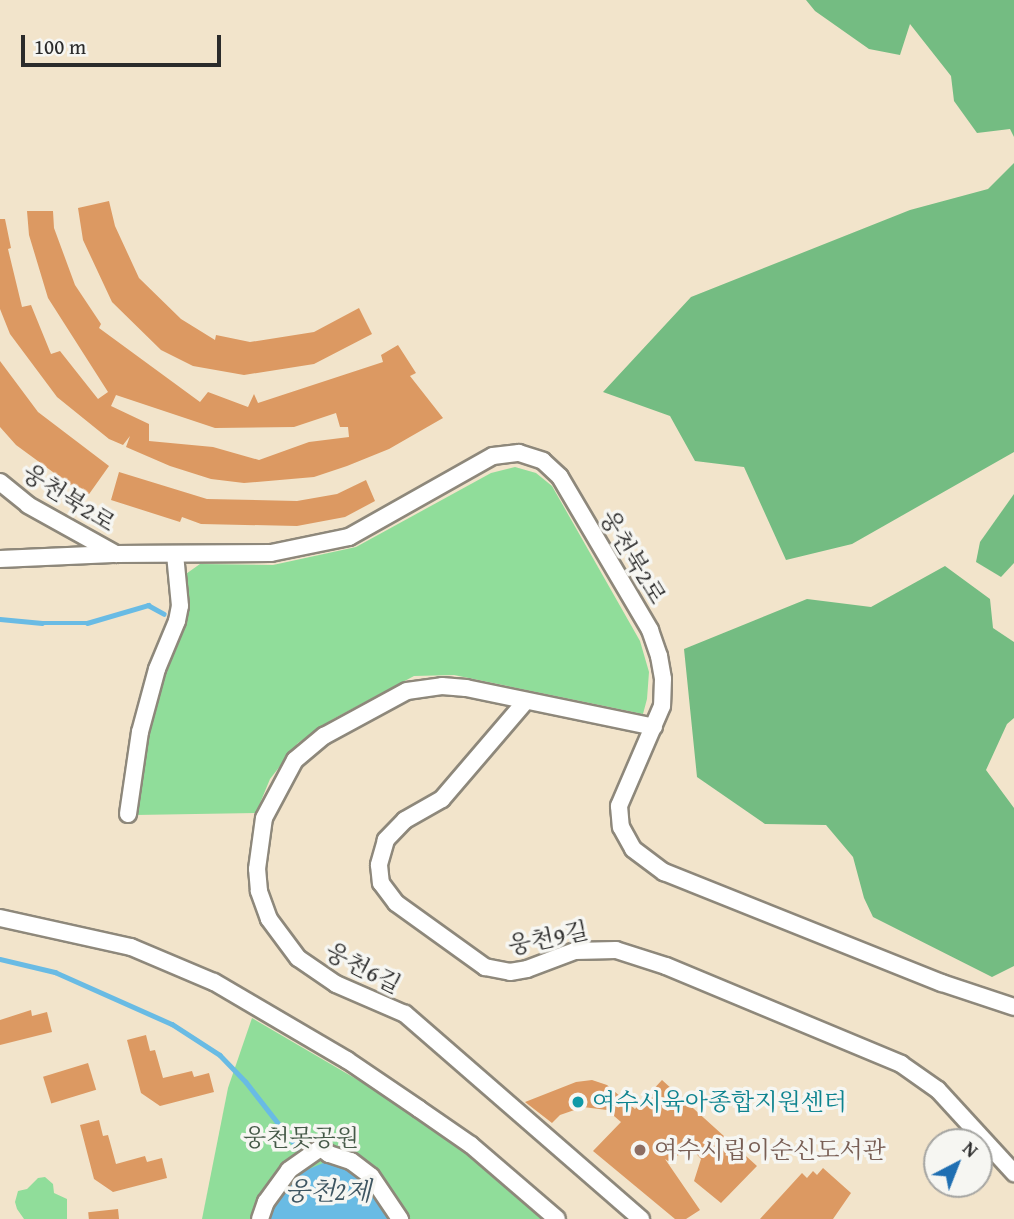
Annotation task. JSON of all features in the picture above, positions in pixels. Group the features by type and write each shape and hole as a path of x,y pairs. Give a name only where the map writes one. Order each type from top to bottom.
{"street":[{"name":"웅천북2로","path":"0,482 28,505 116,554 271,553 325,544 367,528 492,456 528,454 543,461 560,477 650,630 659,656 663,687 662,706 619,806 619,819 624,835 646,860 664,872 833,940 1014,1007"},
{"path":"0,559 116,554"},
{"path":"128,814 141,732 157,669 177,621 180,606 175,554"},
{"name":"웅천6길","path":"641,1219 405,1014 312,970 298,958 269,919 259,891 258,844 264,818 284,775 310,746 407,691 428,687 466,688 654,727"},
{"name":"웅천9길","path":"525,702 442,799 405,820 386,840 379,865 381,883 396,903 485,967 510,972 527,969 575,951 616,950 666,966 901,1064 938,1090 1014,1173"},
{"path":"0,918 131,947 215,982 347,1060 471,1145 557,1219"},
{"path":"260,1219 279,1182 295,1164 321,1148 329,1154 351,1161 371,1176 400,1219"}],"green space":[{"path":"806,0 1014,0 1014,137 1010,129 977,133 954,101 951,76 910,24 900,55 869,49 815,11"},
{"path":"1014,163 1014,452 852,544 786,560 744,467 695,461 670,416 603,392 691,297 910,210 988,189"},
{"path":"515,467 536,473 552,486 640,641 649,672 643,714 454,675 414,676 333,719 298,743 270,779 256,813 135,815 140,758 183,576 200,564 273,565 356,547 491,473"},
{"path":"1014,494 1014,563 1001,577 976,562 980,542"},
{"path":"945,566 990,599 993,628 1014,642 1014,718 1007,724 986,770 1014,808 1014,966 992,977 873,917 864,898 853,857 826,825 765,824 697,777 684,649 807,599 871,607"},
{"name":"웅천못공원","path":"252,1018 375,1090 480,1163 545,1219 202,1219 228,1088"},
{"path":"45,1177 53,1184 54,1193 67,1199 67,1219 24,1219 17,1209 15,1202 18,1191 27,1189 38,1178"}],"water":[{"name":"웅천2제","path":"328,1161 345,1166 364,1179 389,1219 269,1219 277,1196 297,1174"}],"building":[{"path":"109,201 115,226 139,278 181,319 215,340 216,335 250,342 314,332 359,308 372,334 314,364 244,375 193,366 161,350 112,302 83,240 78,208"},
{"path":"27,211 53,211 54,228 75,285 101,324 99,328 200,402 208,392 248,407 254,394 258,403 383,362 381,355 398,345 416,373 410,376 443,418 389,449 314,477 244,483 211,479 170,466 126,447 130,436 123,445 109,439 57,397 10,334 0,309 0,219 5,219 11,248 8,249 22,307 31,305 51,354 60,351 98,399 108,392 48,298 29,235","holes":["116,395 215,428 294,427 336,413 340,427 348,427 349,437 309,442 259,460 213,447 149,441 149,424 111,406"]},
{"path":"0,361 38,412 109,466 87,497 16,445 0,427"},
{"path":"119,472 207,499 297,501 337,494 366,480 375,501 345,517 297,526 201,524 182,517 180,522 111,500"},
{"path":"31,1010 32,1016 47,1012 52,1032 0,1045 0,1020"},
{"path":"146,1035 150,1051 155,1050 163,1078 192,1071 194,1077 209,1073 214,1092 160,1106 141,1093 127,1040"},
{"path":"88,1063 96,1090 51,1104 43,1077"},
{"name":"여수시립이순신도서관","path":"592,1080 607,1085 635,1109 662,1080 757,1166 721,1203 694,1181 701,1159 691,1148 668,1161 665,1159 700,1210 686,1219 675,1219 593,1151 621,1122 607,1110 583,1107 560,1115 552,1123 525,1102 576,1082"},
{"path":"99,1120 103,1136 108,1135 116,1164 145,1156 147,1162 162,1158 167,1178 113,1192 94,1179 80,1125"},
{"path":"823,1168 851,1193 833,1219 760,1219 802,1173 807,1178 813,1171 817,1175"},
{"path":"118,1209 119,1219 89,1219 88,1212"}],"waterway":[{"path":"0,619 87,623 148,605 164,614"},
{"path":"0,959 55,972 172,1024 220,1055 246,1082 303,1155"}],"place":[{"name":"여수시육아종합지원센터","path":"578,1102"},
{"name":"여수시립이순신도서관","path":"640,1150"}]}
